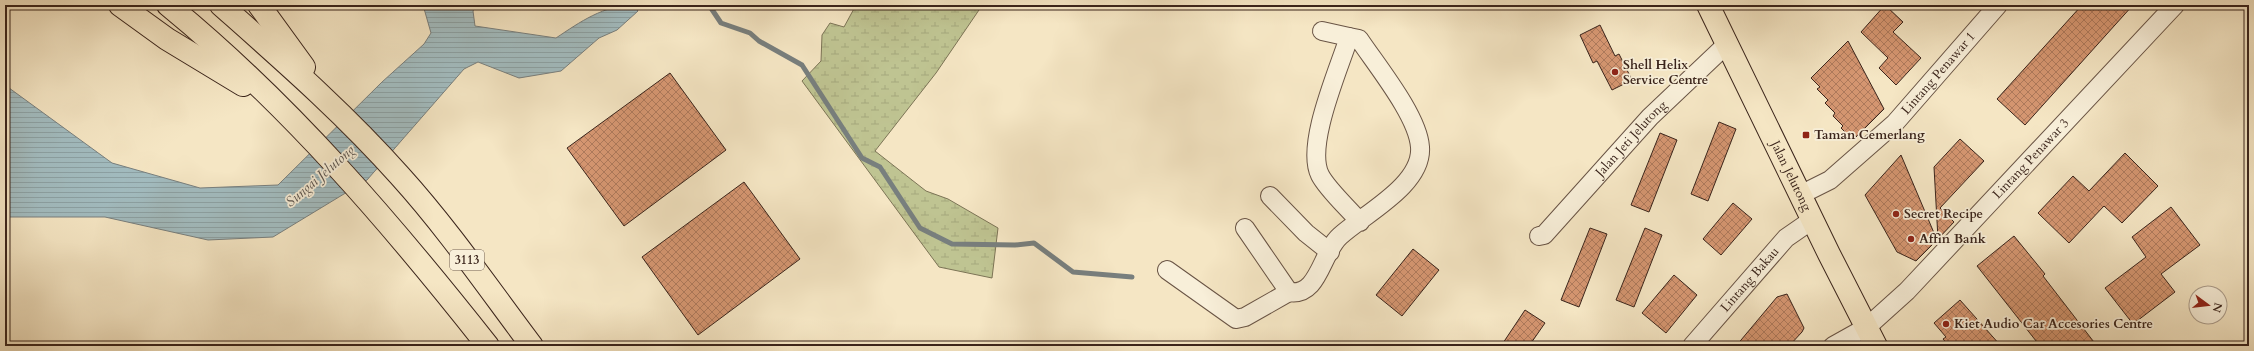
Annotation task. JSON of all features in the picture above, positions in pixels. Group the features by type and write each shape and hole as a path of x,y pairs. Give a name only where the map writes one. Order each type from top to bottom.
{"main road":[{"path":"120,5 167,39 283,109"},
{"name":"3113","path":"168,5 191,24 310,136 427,269 488,346"},
{"name":"3113","path":"221,5 330,102 401,176 459,249 532,346"},
{"path":"259,5 330,102"},
{"name":"Jalan Jelutong","path":"1708,5 1812,220 1872,337"}],"street":[{"name":"Lintang Penawar 1","path":"1800,195 1830,180 1895,123 1998,5"},
{"name":"Lintang Penawar 3","path":"1833,346 1872,337 1916,282 2175,5"},
{"path":"1167,270 1236,319 1245,318 1288,292 1298,294 1309,288 1339,237 1360,222 1400,187 1415,170 1419,160 1420,147 1417,132 1405,108 1359,39 1322,31"},
{"path":"1349,37 1319,129 1316,151 1317,164 1321,176 1360,222"},
{"name":"Jalan Jeti Jelutong","path":"1539,236 1544,235 1650,117 1727,44"},
{"path":"1270,196 1306,233 1330,252"},
{"name":"Lintang Bakau","path":"1692,346 1786,238 1812,220"},
{"path":"1244,228 1288,292"}],"green space":[{"path":"856,5 977,5 979,10 936,73 875,151 926,191 948,199 998,228 992,278 939,267 802,81 821,61 822,35 830,23 844,27"}],"water":[{"name":"Sungai Jelutong","path":"423,5 476,5 473,11 475,26 556,38 574,26 602,11 634,5 638,11 617,30 599,38 561,71 519,78 478,62 464,69 367,180 273,237 208,240 105,217 5,217 5,85 112,163 200,188 278,185 382,82 424,44 431,33"}],"building":[{"path":"1885,5 1903,22 1893,32 1921,58 1896,85 1879,68 1888,58 1861,32"},
{"path":"2082,5 2133,5 2025,125 1997,99"},
{"path":"1600,25 1615,56 1619,54 1632,80 1612,90 1597,61 1593,63 1580,35"},
{"path":"1848,41 1884,109 1853,140 1841,128 1843,126 1833,116 1835,113 1825,103 1828,100 1817,89 1820,87 1811,78"},
{"path":"670,73 726,150 624,226 567,148"},
{"path":"1719,122 1736,129 1708,201 1691,194"},
{"path":"1660,133 1677,140 1649,212 1631,205"},
{"path":"1960,139 1984,161 1940,208 1954,222 1938,239 1934,167"},
{"path":"2125,153 2158,186 2122,223 2104,206 2069,243 2038,213 2073,176 2089,191"},
{"path":"1901,155 1937,240 1916,261 1897,252 1865,195"},
{"path":"744,182 800,259 698,335 642,257"},
{"path":"1733,203 1752,219 1721,255 1703,239"},
{"path":"2171,207 2200,245 2161,274 2175,292 2133,324 2105,288 2146,257 2132,237"},
{"path":"1590,228 1607,234 1579,307 1561,300"},
{"path":"1645,228 1662,235 1634,307 1616,300"},
{"path":"2014,236 2045,274 2043,276 2097,346 2040,346 1977,266"},
{"path":"1413,249 1439,270 1402,316 1376,295"},
{"path":"1674,275 1697,295 1666,333 1642,313"},
{"path":"1787,294 1804,328 1789,346 1736,346 1777,297"},
{"path":"1960,300 2001,346 1949,346 1943,339 1946,337 1934,323"},
{"path":"1525,310 1545,323 1529,346 1501,346"}],"waterway":[{"path":"709,5 721,23 750,33 759,41 802,65 862,158 880,167 920,228 952,244 1015,245 1034,243 1073,272 1132,277"}],"place":[{"name":"Shell Helix Service Centre","path":"1615,72"},
{"name":"Taman Cemerlang","path":"1806,135"},
{"name":"Secret Recipe","path":"1896,214"},
{"name":"Affin Bank","path":"1911,239"},
{"name":"Kiet Audio Car Accesories Centre","path":"1946,324"}]}
